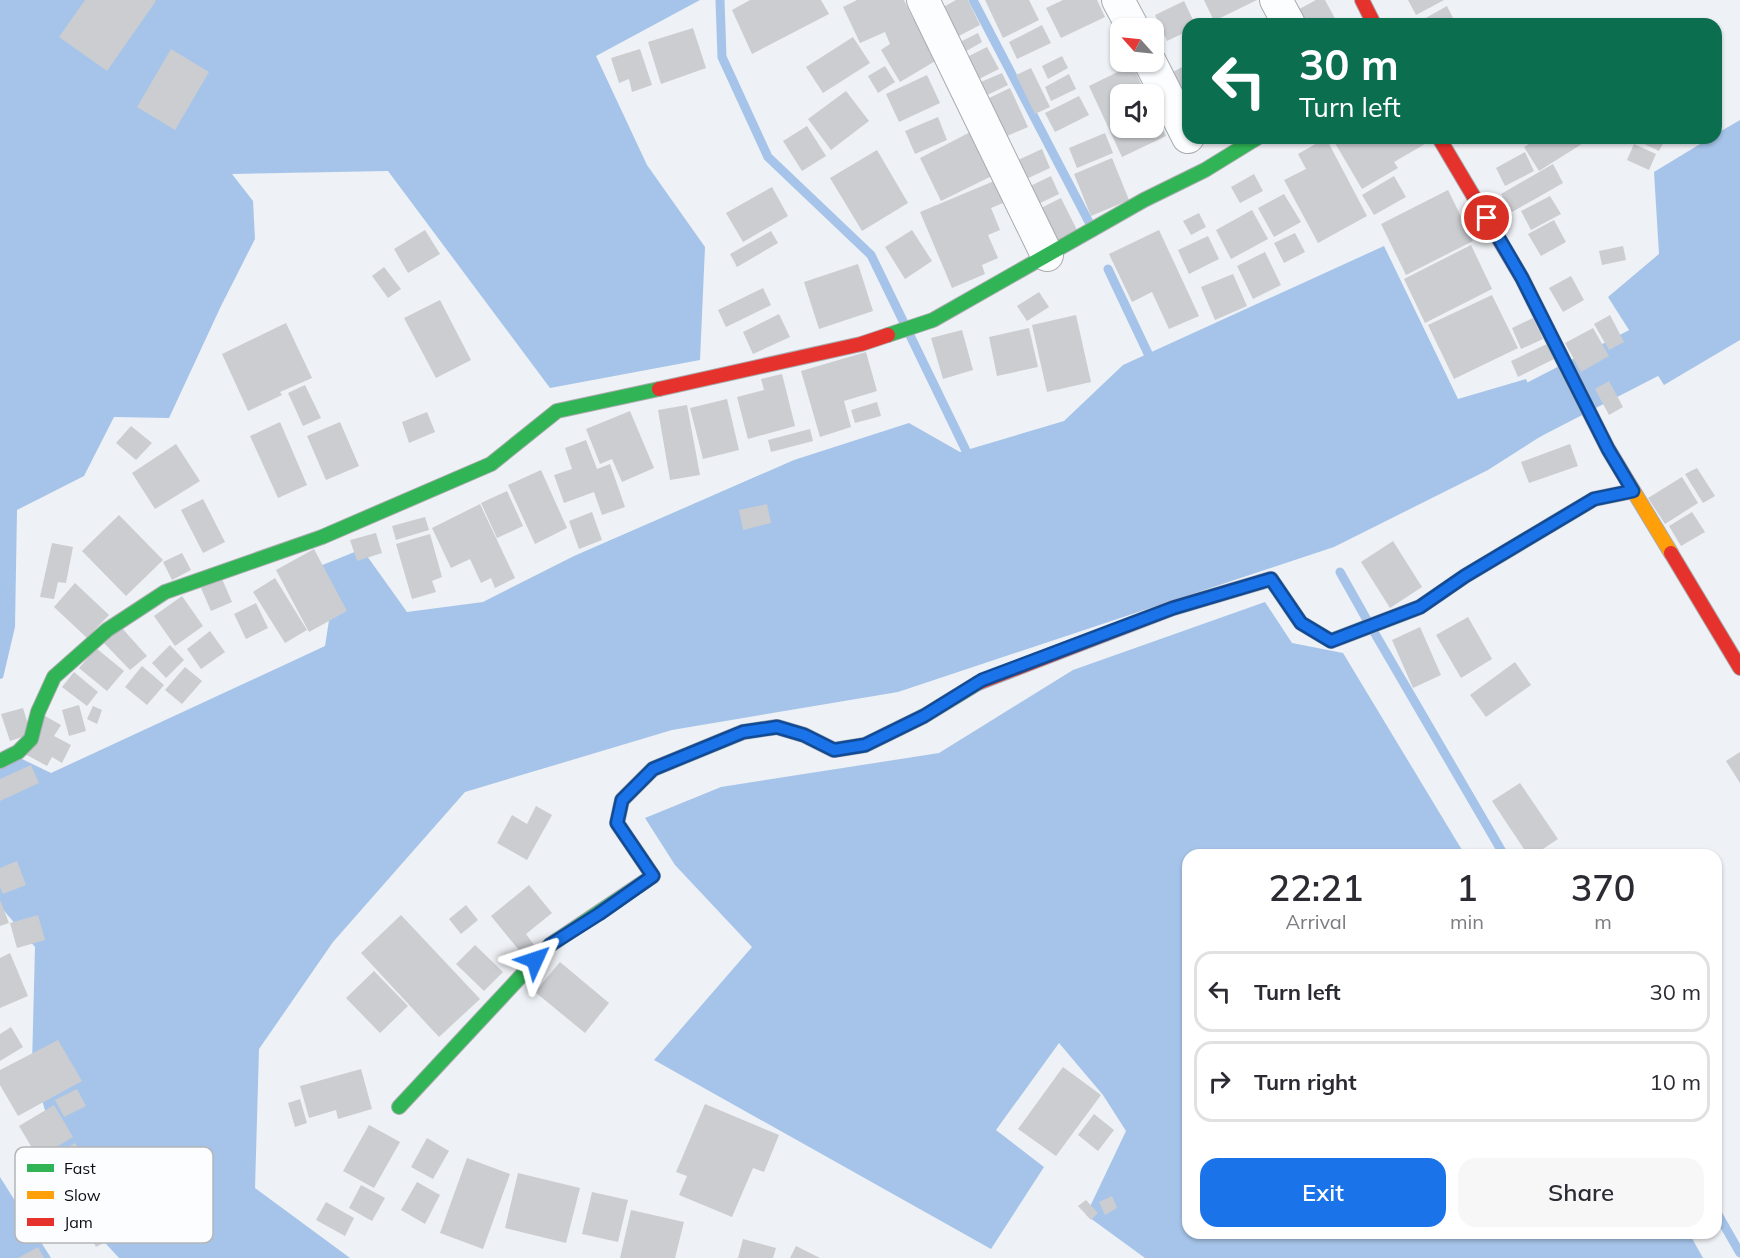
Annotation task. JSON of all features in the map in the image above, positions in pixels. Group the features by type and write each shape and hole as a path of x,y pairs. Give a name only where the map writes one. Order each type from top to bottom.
{"street":[{"path":"923,0 1047,255"},
{"path":"1118,0 1128,18"},
{"path":"1276,0 1286,18"},
{"path":"1362,0 1371,18"},
{"path":"1155,72 1182,126"},
{"path":"1191,144 1205,170"},
{"path":"0,761 18,752 30,739 38,712 54,677 106,630 165,592 322,537 492,464 556,411 861,344 933,320 1144,200 1205,170 1247,144"},
{"path":"1443,144 1522,278 1608,449 1740,668"},
{"path":"399,1107 550,945 653,876 617,823 622,800 653,769 743,732 777,727 804,735 834,750 865,745 924,716 982,680 1173,608 1271,579 1301,623 1331,641 1420,607 1465,576 1594,499 1633,491"}],"water":[{"path":"0,0 700,0 596,56 647,165 705,247 700,360 550,388 388,171 232,174 253,201 255,239 169,418 114,417 84,476 17,510 15,627 3,678 0,679"},
{"path":"1740,120 1740,340 1664,385 1608,297 1659,254 1654,172 1700,144 1722,144 1722,130"},
{"path":"1384,246 1458,399 1526,379 1549,431 1488,470 1334,547 898,692 672,730 465,792 333,942 259,1049 255,1188 350,1258 119,1258 105,1243 213,1243 213,1147 56,1147 32,1065 35,947 0,906 0,769 20,758 51,773 325,646 330,614 315,568 362,549 407,612 483,602 574,556 794,460 909,423 960,452 1064,421 1123,365"},
{"path":"1265,602 1292,643 1343,653 1461,849 1182,849 1182,1239 1692,1239 1703,1258 1145,1258 1086,1215 1126,1131 1103,1095 1059,1043 996,1130 1044,1167 991,1249 654,1060 752,947 675,865 645,818 721,787 939,753 1073,670"},
{"path":"0,1177 15,1201 15,1243 42,1243 51,1258 0,1258"}],"building":[{"path":"85,0 156,1 107,71 59,37"},
{"path":"750,0 821,0 829,14 752,54 732,10"},
{"path":"857,0 904,0 913,19 926,13 937,60 900,82 881,50 890,44 885,32 860,43 843,7"},
{"path":"956,0 968,0 980,25 953,39 938,10"},
{"path":"985,0 1029,0 1039,20 1003,38"},
{"path":"1063,0 1097,0 1105,17 1061,38 1046,8"},
{"path":"1204,0 1257,0 1220,18 1213,18"},
{"path":"1316,0 1325,0 1335,18 1292,18 1290,14"},
{"path":"1408,0 1444,0 1416,15"},
{"path":"1184,1 1192,18 1182,18 1182,34 1167,41 1164,34 1164,18 1156,18 1155,15"},
{"path":"1447,6 1453,18 1426,18"},
{"path":"1042,25 1051,43 1017,59 1009,42"},
{"path":"693,28 706,68 661,84 648,42"},
{"path":"978,33 982,42 963,53 958,43"},
{"path":"853,37 870,63 823,93 806,67"},
{"path":"987,47 999,69 977,80 965,58"},
{"path":"171,49 209,72 175,130 137,107"},
{"path":"640,49 652,85 632,92 629,79 619,83 611,58"},
{"path":"1062,56 1068,68 1048,79 1042,66"},
{"path":"885,66 895,82 878,93 868,76"},
{"path":"1182,67 1182,98 1169,74"},
{"path":"1031,68 1050,107 1035,114 1016,75"},
{"path":"1118,72 1135,72 1141,84 1110,84 1110,131 1089,86"},
{"path":"1002,73 1008,85 983,97 976,84"},
{"path":"1069,74 1076,89 1051,101 1045,87"},
{"path":"927,75 940,103 899,122 886,94"},
{"path":"1010,88 1028,127 1000,139 983,101"},
{"path":"846,91 869,121 831,150 808,119"},
{"path":"1079,96 1089,115 1055,132 1045,113"},
{"path":"938,117 947,140 915,154 905,131"},
{"path":"807,126 826,156 802,171 783,141"},
{"path":"982,126 1004,170 941,201 920,158"},
{"path":"1105,133 1113,153 1077,168 1069,148"},
{"path":"1113,138 1162,138 1122,157"},
{"path":"1316,144 1329,144 1367,216 1318,243 1284,180 1306,169 1298,154"},
{"path":"1336,144 1425,144 1394,162 1398,168 1362,189"},
{"path":"1529,144 1582,144 1539,171 1524,147"},
{"path":"1634,144 1656,154 1649,170 1627,160"},
{"path":"1644,144 1663,144 1659,151"},
{"path":"1042,149 1050,168 1022,181 1014,162"},
{"path":"877,150 908,203 862,231 830,178"},
{"path":"1525,152 1534,171 1505,186 1496,168"},
{"path":"1112,158 1129,200 1091,216 1074,174"},
{"path":"1553,164 1563,183 1512,212 1501,194"},
{"path":"1254,174 1263,191 1240,203 1231,187"},
{"path":"1006,176 1015,198 991,208 1000,230 988,235 998,258 982,265 985,274 952,288 920,212"},
{"path":"1051,176 1059,194 1032,207 1024,189"},
{"path":"1394,176 1406,197 1374,215 1362,195"},
{"path":"772,187 788,216 743,242 726,213"},
{"path":"1448,190 1473,241 1406,275 1381,224"},
{"path":"1284,194 1301,222 1274,237 1258,208"},
{"path":"1550,196 1561,214 1531,230 1521,211"},
{"path":"1061,198 1079,234 1053,247 1035,211"},
{"path":"1252,210 1268,239 1231,259 1216,230"},
{"path":"1199,213 1206,227 1191,235 1183,221"},
{"path":"1554,220 1566,242 1541,256 1528,234"},
{"path":"425,230 440,254 408,273 394,249"},
{"path":"912,230 932,261 905,279 885,247"},
{"path":"1159,230 1199,316 1169,329 1152,292 1132,302 1109,254"},
{"path":"771,231 778,243 737,267 730,254"},
{"path":"1295,233 1305,252 1284,263 1274,243"},
{"path":"1208,236 1219,259 1189,274 1178,250"},
{"path":"1471,245 1492,289 1425,323 1404,279"},
{"path":"1623,246 1626,260 1602,265 1599,251"},
{"path":"1265,252 1281,285 1253,299 1237,266"},
{"path":"858,264 873,311 819,329 804,282"},
{"path":"384,267 401,289 388,298 372,276"},
{"path":"1233,274 1247,306 1215,320 1201,287"},
{"path":"1571,276 1584,300 1563,312 1549,288"},
{"path":"763,288 771,305 726,327 718,310"},
{"path":"1039,292 1049,307 1027,321 1017,306"},
{"path":"1492,295 1518,348 1454,379 1428,325"},
{"path":"440,300 471,360 436,378 404,318"},
{"path":"779,314 790,337 753,354 743,332"},
{"path":"1076,315 1091,382 1047,392 1032,325"},
{"path":"1610,315 1624,342 1609,350 1594,324"},
{"path":"1533,318 1543,339 1521,349 1512,328"},
{"path":"286,323 312,378 280,392 282,395 248,411 222,354"},
{"path":"1029,328 1038,367 997,376 989,337"},
{"path":"1593,328 1609,356 1581,372 1565,343"},
{"path":"962,330 973,370 943,379 931,338"},
{"path":"1547,344 1554,359 1518,377 1511,361"},
{"path":"866,352 877,391 844,401 851,427 820,437 801,371"},
{"path":"782,374 795,426 748,439 737,397 764,390 761,379"},
{"path":"1609,381 1623,407 1609,415 1595,389"},
{"path":"305,385 321,418 303,426 288,393"},
{"path":"727,399 739,450 703,459 690,408"},
{"path":"877,402 881,416 855,423 851,410"},
{"path":"687,405 700,475 670,480 658,410"},
{"path":"630,411 654,468 622,482 612,459 600,464 586,429"},
{"path":"427,412 435,432 409,443 402,422"},
{"path":"280,422 307,485 278,498 250,436"},
{"path":"340,422 359,466 326,480 307,436"},
{"path":"131,426 152,443 136,460 116,443"},
{"path":"810,429 813,441 771,452 768,440"},
{"path":"586,440 597,469 610,464 625,507 602,515 594,492 564,503 554,475 572,469 565,448"},
{"path":"176,444 200,481 155,509 132,473"},
{"path":"1570,444 1578,466 1529,483 1521,462"},
{"path":"1697,468 1715,496 1703,503 1685,474"},
{"path":"541,470 567,528 535,544 508,485"},
{"path":"1682,477 1698,503 1665,524 1648,498"},
{"path":"507,491 523,526 497,538 481,503"},
{"path":"203,499 225,542 203,553 181,510"},
{"path":"480,504 515,578 495,588 491,578 481,583 470,559 451,568 432,528"},
{"path":"767,504 771,523 743,530 739,510"},
{"path":"592,512 602,540 579,549 569,521"},
{"path":"1692,512 1705,532 1681,546 1669,526"},
{"path":"119,515 163,560 126,596 82,551"},
{"path":"425,517 429,530 396,540 392,526"},
{"path":"376,533 382,553 357,561 350,540"},
{"path":"430,534 442,577 432,581 436,592 412,599 396,544"},
{"path":"1393,541 1422,587 1390,608 1361,562"},
{"path":"52,543 73,547 66,583 58,582 54,599 40,597"},
{"path":"314,549 347,611 309,632 276,570"},
{"path":"182,553 191,570 172,580 163,562"},
{"path":"275,578 307,630 285,643 253,592"},
{"path":"222,579 232,602 211,611 201,588"},
{"path":"75,583 109,615 87,638 54,607"},
{"path":"182,596 203,626 175,646 154,616"},
{"path":"256,603 268,628 246,639 234,614"},
{"path":"1468,617 1492,659 1461,678 1436,635"},
{"path":"121,627 147,656 130,670 103,642"},
{"path":"1420,627 1441,675 1413,688 1392,640"},
{"path":"210,631 225,652 201,669 187,649"},
{"path":"170,645 184,660 166,678 152,663"},
{"path":"96,648 124,671 107,691 79,668"},
{"path":"1515,662 1531,685 1486,717 1470,695"},
{"path":"142,666 164,685 147,705 125,687"},
{"path":"185,667 202,681 182,704 165,690"},
{"path":"74,672 98,692 87,706 62,687"},
{"path":"79,705 86,731 69,736 62,710"},
{"path":"93,706 102,710 97,724 87,719"},
{"path":"23,708 31,734 10,741 1,714"},
{"path":"45,716 61,725 54,736 71,745 62,763 52,757 47,766 25,754"},
{"path":"1740,752 1740,783 1726,761"},
{"path":"31,765 39,783 0,801 0,779"},
{"path":"1520,783 1558,839 1543,849 1524,849 1492,801"},
{"path":"536,806 552,815 527,860 497,843 512,815 527,824"},
{"path":"17,861 26,885 3,894 0,887 0,868"},
{"path":"529,885 552,913 526,934 534,945 523,955 491,916"},
{"path":"0,900 9,923 0,926"},
{"path":"466,905 478,920 461,934 449,919"},
{"path":"38,915 45,940 17,948 10,923"},
{"path":"401,915 480,999 439,1037 361,953"},
{"path":"475,945 503,972 484,991 456,964"},
{"path":"10,953 28,996 0,1008 0,958"},
{"path":"560,962 609,1003 585,1033 535,992"},
{"path":"374,971 408,1006 380,1033 346,998"},
{"path":"11,1027 23,1047 0,1061 0,1034"},
{"path":"58,1040 82,1081 18,1116 0,1085 0,1070"},
{"path":"1063,1067 1101,1095 1056,1156 1018,1129"},
{"path":"361,1069 372,1109 338,1119 336,1110 309,1118 300,1086"},
{"path":"77,1089 86,1106 64,1117 55,1100"},
{"path":"300,1099 307,1123 295,1127 288,1103"},
{"path":"705,1104 779,1135 764,1172 753,1168 732,1217 679,1195 687,1176 676,1172"},
{"path":"54,1105 73,1137 56,1147 31,1147 19,1126"},
{"path":"1094,1114 1114,1130 1098,1151 1078,1135"},
{"path":"369,1125 400,1142 374,1188 343,1171"},
{"path":"427,1138 449,1151 433,1179 411,1167"},
{"path":"467,1158 510,1174 483,1249 440,1233"},
{"path":"518,1173 580,1188 566,1243 505,1228"},
{"path":"417,1182 440,1195 425,1224 401,1210"},
{"path":"361,1185 385,1198 372,1221 349,1208"},
{"path":"592,1192 628,1200 618,1242 582,1234"},
{"path":"1112,1196 1117,1208 1105,1215 1099,1202"},
{"path":"1086,1200 1098,1213 1091,1220 1078,1206"},
{"path":"326,1202 354,1218 345,1236 316,1220"},
{"path":"631,1210 684,1222 675,1258 620,1258"},
{"path":"743,1239 776,1248 773,1258 738,1258"},
{"path":"796,1246 820,1258 790,1258"},
{"path":"38,1247 44,1258 18,1258"}],"waterway":[{"path":"720,0 722,57 768,157 871,255 971,461"},
{"path":"973,0 1090,224"},
{"path":"1473,441 1667,341 1740,251"},
{"path":"1108,269 1153,364"},
{"path":"1340,572 1367,620"},
{"path":"1374,632 1501,849"},
{"path":"1722,1222 1740,1253"}],"traffic: fast":[{"path":"888,335 933,320 1144,200 1205,170 1247,144"},
{"path":"0,761 18,752 31,739 38,712 54,677 107,630 165,592 322,537 491,464 557,411 659,389"},
{"path":"1261,582 1271,579 1301,623 1331,641 1420,607 1465,576 1594,499 1633,491"},
{"path":"399,1107 550,945 653,876 617,823 622,800 653,769 743,732 777,727 804,735 834,750 865,745 924,716 978,683"}],"traffic: slow":[{"path":"1547,328 1608,449 1671,553"}],"traffic: jam":[{"path":"1362,0 1371,18"},
{"path":"1443,144 1522,278 1547,328"},
{"path":"659,389 861,344 888,335"},
{"path":"1671,553 1740,668"},
{"path":"978,683 1173,608 1261,582"}],"route":[{"path":"535,960 550,945 653,876 617,823 622,800 653,769 689,753 743,732 777,727 804,735 834,750 865,745 924,716 982,680 1173,608 1271,579 1301,623 1331,641 1420,607 1465,576 1594,499 1633,491 1608,449 1522,278 1487,218"}]}
